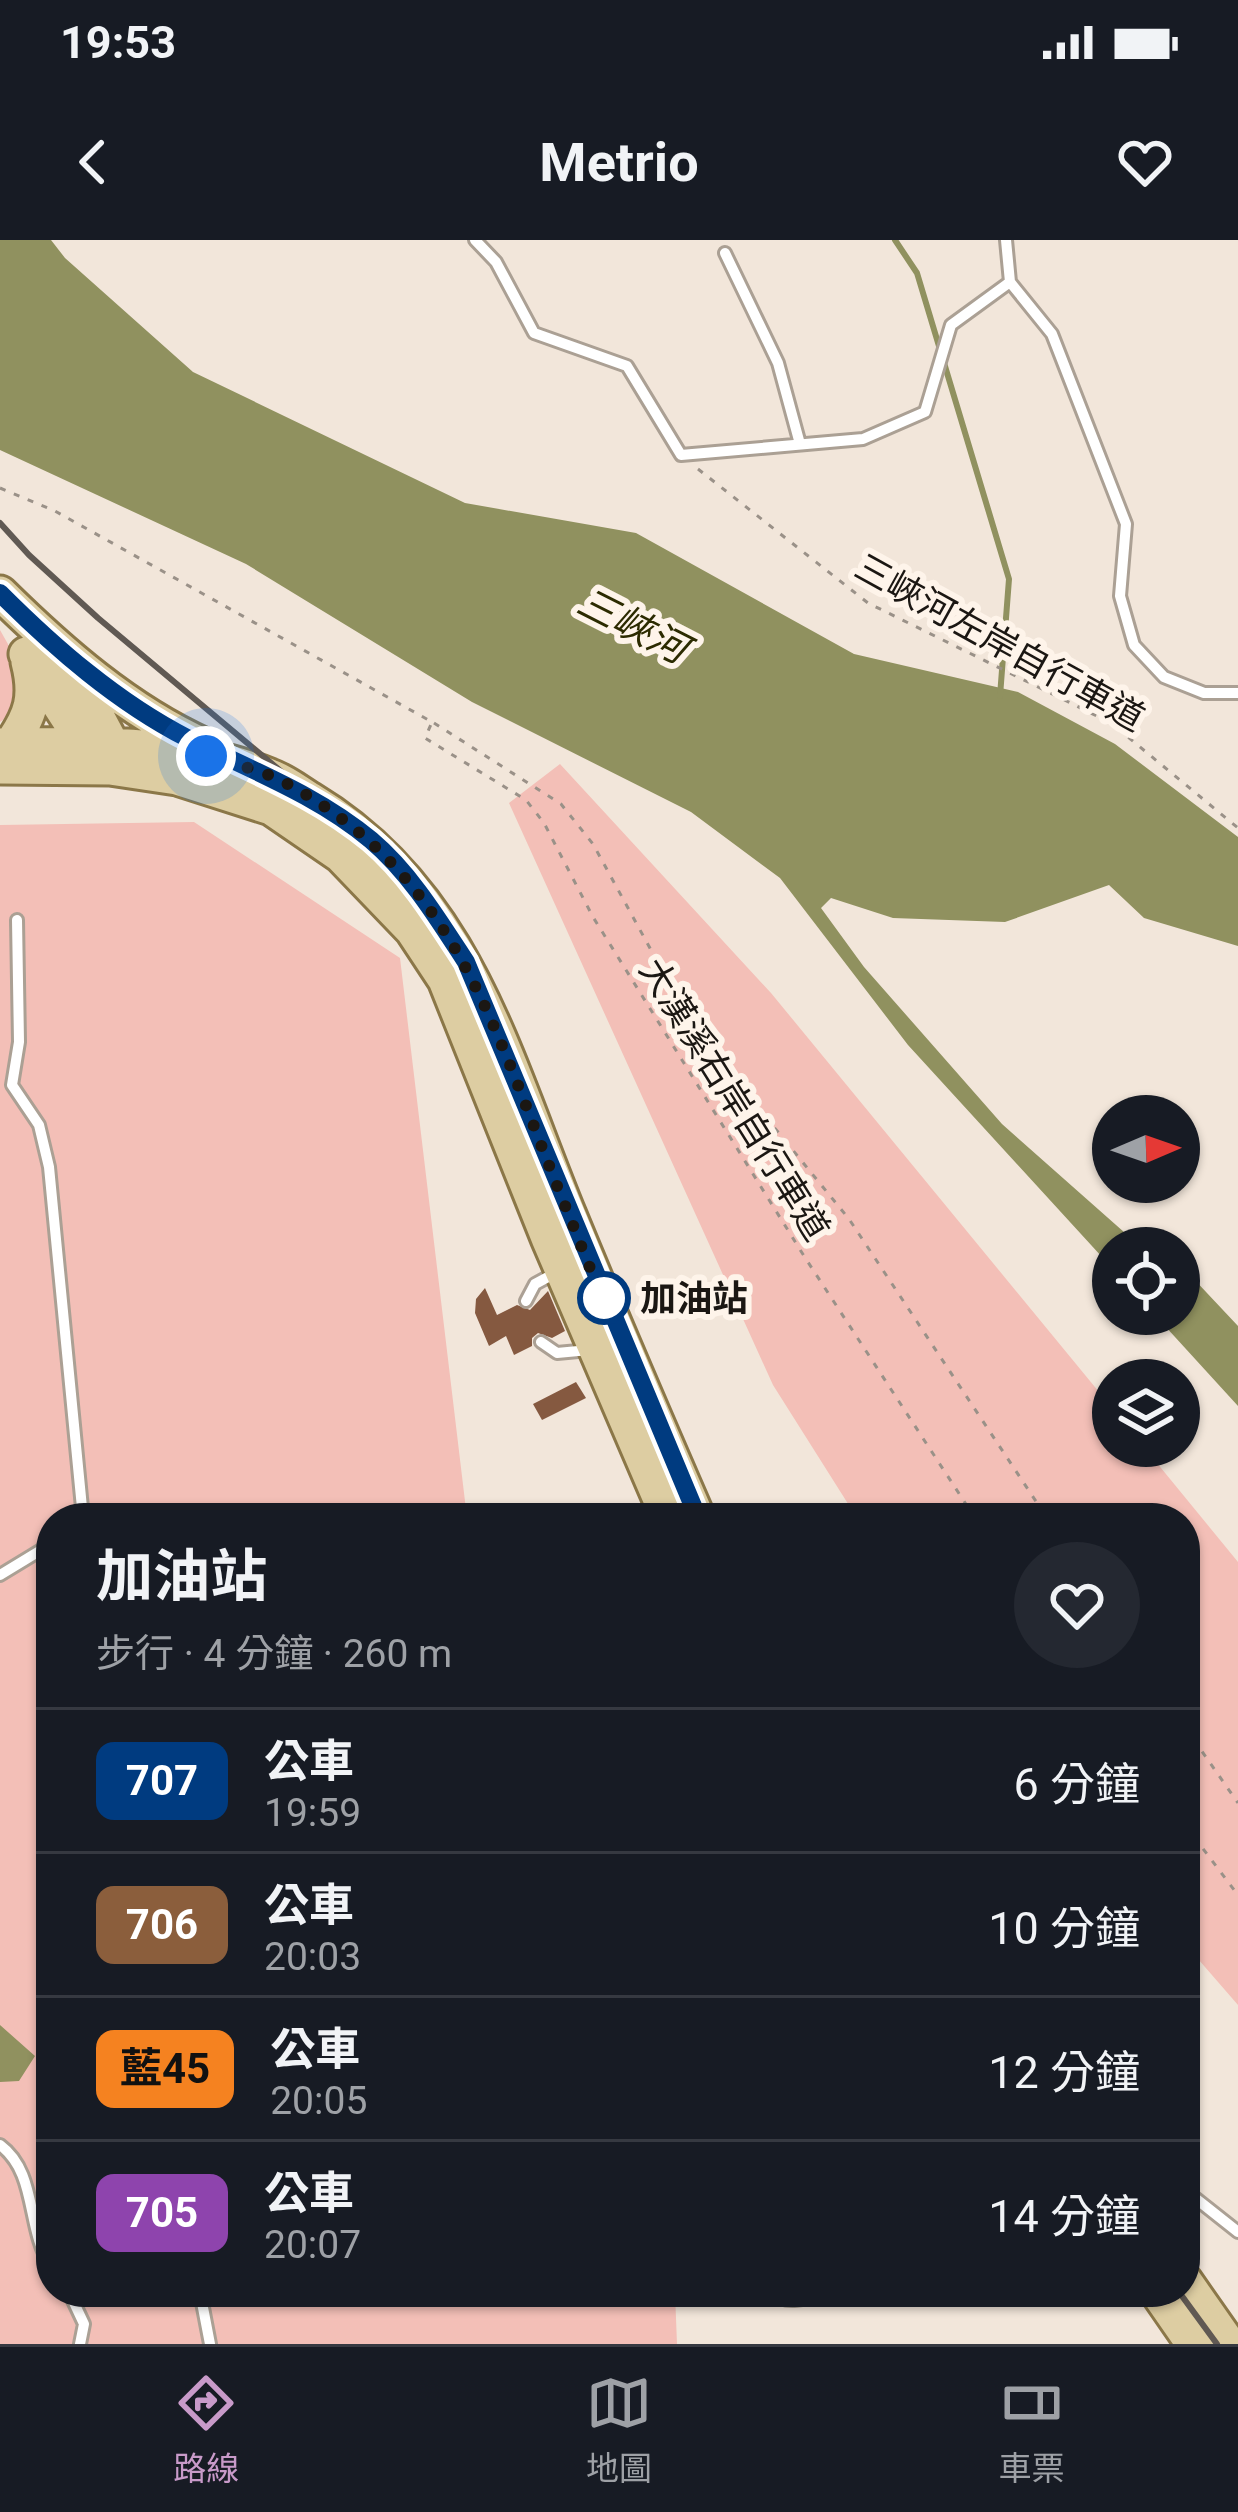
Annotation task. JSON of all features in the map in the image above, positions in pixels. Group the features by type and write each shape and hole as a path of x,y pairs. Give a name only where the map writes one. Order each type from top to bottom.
{"main road":[{"path":"0,593 30,641 87,697 103,752"},
{"path":"4,752 32,713 30,641"},
{"path":"30,641 81,667 169,727 272,776 371,840 412,883 466,962 692,1503"},
{"path":"4,752 155,747 272,776"},
{"path":"103,752 271,808 324,843 412,930 445,980 662,1503"},
{"path":"1200,2302 1229,2344"},
{"path":"1167,2307 1193,2344"}],"lane":[{"path":"476,240 496,262 534,333 627,366 681,454 863,439 925,412 951,325 1010,282"},
{"path":"1006,240 1010,282 1052,334 1126,524 1120,596 1134,644 1164,677 1204,693 1238,693"},
{"path":"725,253 778,363 800,444"},
{"path":"16,920 19,1042 6,1085 39,1125 49,1167 82,1503"},
{"path":"526,1301 535,1283 562,1269"},
{"path":"541,1342 557,1353 596,1350"},
{"path":"0,1575 36,1553"},
{"path":"0,2145 11,2153 27,2187 36,2231"},
{"path":"1200,2202 1238,2232"},
{"path":"76,2307 84,2324 80,2344"},
{"path":"203,2307 210,2344"}],"path":[{"name":"三峽河左岸自行車道","path":"681,454 868,603 1111,723 1238,828"},
{"path":"0,488 75,522 433,722 561,804 593,844 686,1013 849,1219 1037,1503"},
{"name":"大漢溪右岸自行車道","path":"433,722 425,738 526,800 544,823 593,917 804,1256 965,1503"},
{"path":"1200,1749 1238,1803"},
{"path":"1200,1845 1238,1895"}],"shaded area":[{"path":"0,630 22,669 25,704 0,722"},
{"path":"560,764 771,993 1092,1383 1092,1467 1160,1467 1190,1503 848,1503 773,1385 509,803"},
{"path":"194,822 400,958 465,1503 36,1503 36,2307 676,2307 677,2344 0,2344 0,825"},
{"path":"1200,1516 1238,1562 1238,2005 1200,1961"}],"water":[{"name":"三峽河","path":"0,240 51,240 65,258 193,372 465,503 636,533 854,654 1018,692 1115,744 1238,837 1238,946 1144,918 1109,885 1005,922 893,918 831,898 821,908 864,967 1002,1124 1118,1227 1092,1227 1092,1246 908,1045 780,878 691,812 472,702 246,564 0,450"},
{"path":"1200,1286 1238,1326 1238,1406 1200,1359 1173,1335 1200,1335"},
{"path":"0,2025 35,2056 19,2081 0,2082"}],"building":[{"path":"485,1288 497,1315 517,1305 530,1310 548,1291 565,1331 552,1338 538,1333 532,1346 514,1355 506,1336 489,1346 475,1313 476,1299"},
{"path":"576,1382 586,1398 542,1420 533,1404"}],"waterway":[{"path":"895,240 917,273 1009,579 1000,696"}],"railway":[{"path":"0,523 98,618 369,845 414,896 457,964 684,1503"},
{"path":"1190,2307 1217,2344"}],"bus line":[{"name":"707","path":"0,593 35,628 119,695 185,737 272,776 326,808 371,840 412,883 466,962 691,1503"}],"place":[{"name":"加油站","path":"604,1298"}],"route":[{"path":"206,756 272,776 326,808 371,840 441,922 466,962 604,1298"}]}
